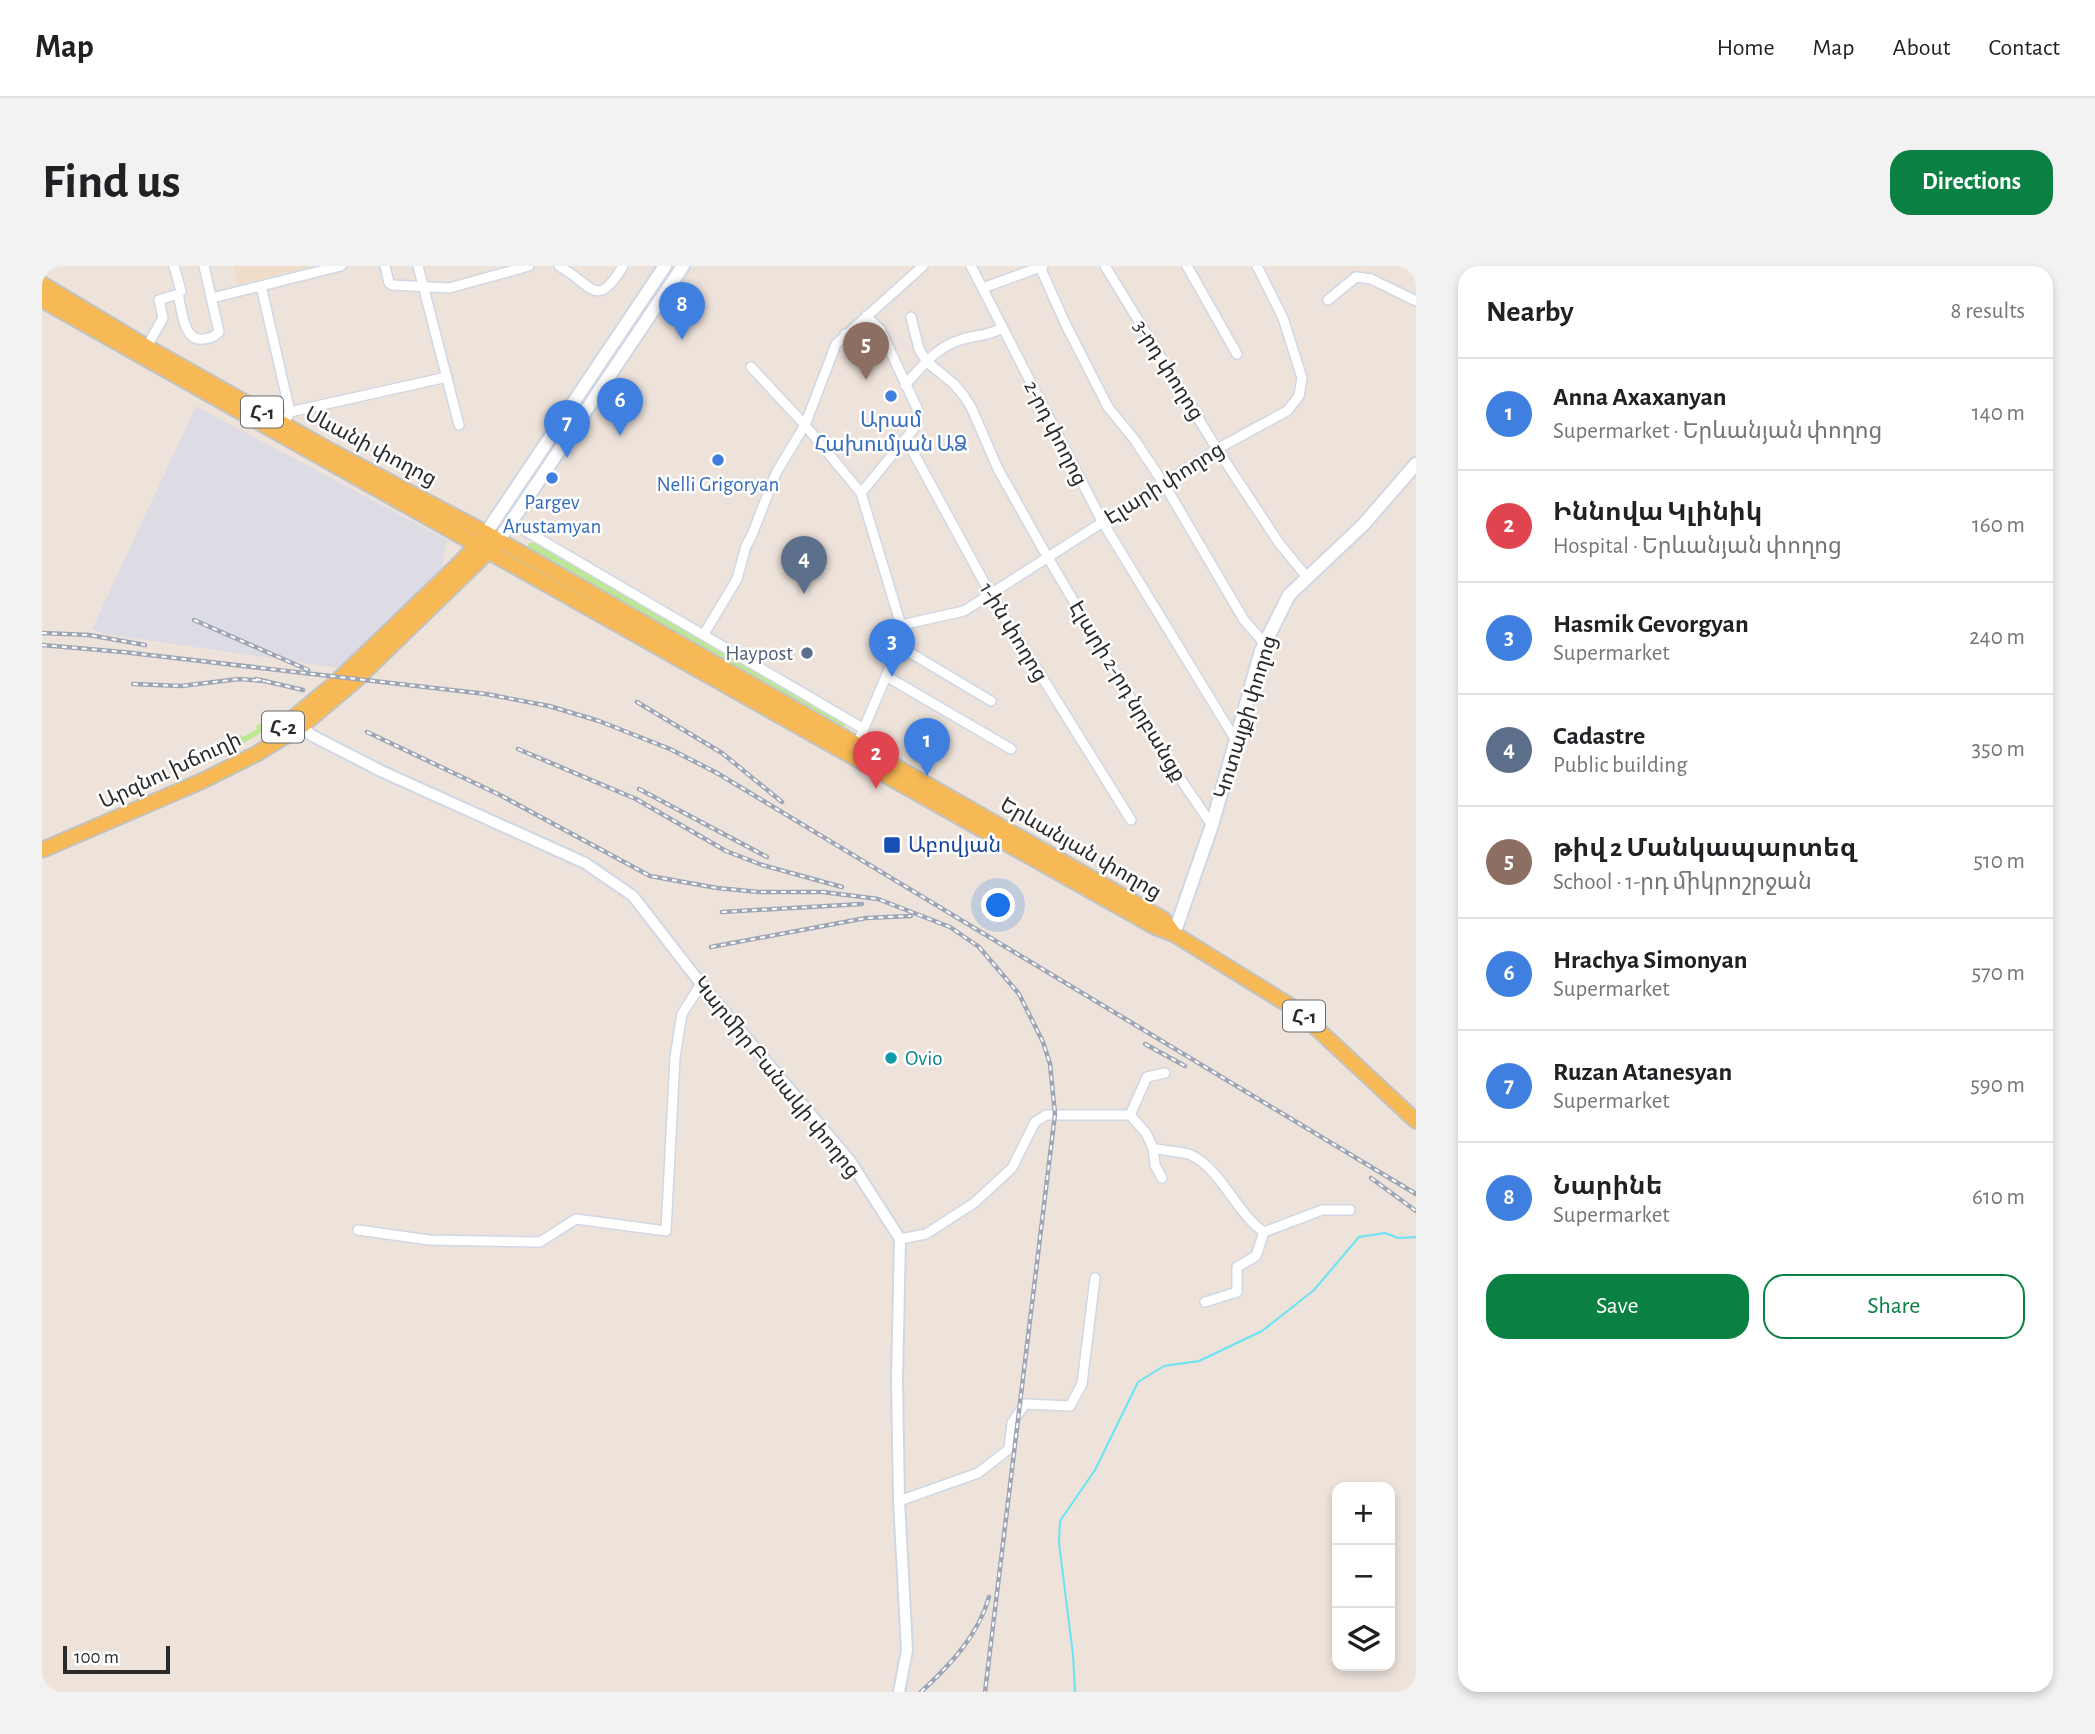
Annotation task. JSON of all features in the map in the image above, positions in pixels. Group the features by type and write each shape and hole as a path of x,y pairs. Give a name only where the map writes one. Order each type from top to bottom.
{"main road":[{"path":"488,542 665,266"},
{"path":"488,542 512,523 683,266"},
{"name":"Սևանի փողոց","path":"42,284 144,352 287,418 488,542"},
{"name":"Սևանի փողոց","path":"42,300 144,352 488,542"},
{"name":"Կոտայքի փողոց","path":"1174,934 1212,825 1265,644 1289,595 1364,524 1416,464"},
{"name":"Հ-2","path":"42,842 210,769 303,721 355,681 488,542"},
{"name":"Երևանյան փողոց","path":"488,542 854,749 1155,928 1174,934"},
{"name":"Արզնու խճուղի","path":"42,850 202,781 256,754 303,721"},
{"name":"Հ-1","path":"1174,934 1297,1010 1416,1121"}],"street":[{"path":"174,266 181,291 178,295 188,332 197,340 213,338 219,332 204,266"},
{"path":"212,298 341,266"},
{"path":"385,266 388,283 392,285 449,288 529,266"},
{"path":"418,266 459,425"},
{"path":"559,266 594,291 610,286 623,266"},
{"path":"704,634 737,579 746,546 776,473 805,425 836,344 923,266"},
{"name":"2-րդ փողոց","path":"971,266 1102,521 1235,739"},
{"path":"983,288 1042,266 1065,323 1108,407 1134,439 1164,484 1244,620 1265,644"},
{"name":"3-րդ փողոց","path":"1105,266 1217,449 1279,543 1307,576"},
{"path":"1187,266 1237,354"},
{"name":"Էլարի փողոց","path":"901,625 964,611 1217,449 1287,411 1299,396 1302,378 1283,318 1257,266"},
{"path":"1328,300 1356,277 1371,278 1416,301"},
{"path":"261,286 287,418 447,377"},
{"path":"144,352 163,318 159,300 178,295"},
{"path":"861,493 916,426 918,417 883,336 874,322 866,316"},
{"path":"911,317 919,349 927,362"},
{"path":"905,385 937,352 960,340 986,336 1002,328"},
{"path":"845,334 883,336"},
{"name":"Էլարի 2-րդ նրբանցք","path":"927,362 964,396 994,462 1047,556 1166,758 1212,825"},
{"path":"751,367 805,425 861,493 901,625 899,646 854,749"},
{"name":"1-ին փողոց","path":"906,439 991,595 1131,820"},
{"path":"512,523 864,729"},
{"path":"899,646 991,701"},
{"path":"886,676 1011,749"},
{"name":"Կարմիր Բանակի փողոց","path":"303,721 311,735 381,771 585,863 633,897 701,984 850,1161 900,1239"},
{"path":"358,1230 429,1240 540,1242 576,1219 666,1231 675,1057 682,1014 701,984"},
{"path":"1130,1115 1147,1077 1165,1073"},
{"path":"899,1692 907,1650 899,1501 897,1380 900,1239 926,1234 974,1203 1012,1168 1035,1122 1046,1115 1130,1115 1146,1133 1153,1148 1155,1166 1162,1178"},
{"path":"1153,1148 1170,1153 1188,1153 1200,1160 1252,1223 1264,1232"},
{"path":"1264,1232 1322,1210 1349,1210"},
{"path":"1205,1302 1237,1292 1237,1267 1256,1256 1264,1232"},
{"path":"899,1501 978,1473 1010,1449 1012,1423 1025,1404 1070,1406 1082,1384 1095,1278"}],"shaded area":[{"path":"234,266 313,266 238,285"},
{"path":"196,406 447,540 442,568 339,668 104,634 92,629"}],"green space":[{"path":"529,543 535,543 842,717 845,726 839,728 527,549"},
{"path":"276,714 288,717 223,755 238,736 243,737 257,729 256,726"}],"waterway":[{"path":"1075,1692 1059,1543 1060,1521 1095,1470 1138,1382 1164,1366 1199,1361 1262,1331 1314,1290 1359,1237 1385,1233 1398,1238 1416,1237"}],"railway":[{"path":"194,620 308,670"},
{"path":"42,633 89,635 145,645"},
{"path":"42,645 486,694 549,706 599,721 670,749 717,773 1416,1194"},
{"path":"133,684 181,686 239,679 265,681"},
{"path":"256,679 303,690"},
{"path":"637,702 722,753 782,802"},
{"path":"367,732 500,795 650,876 717,888 759,892 823,892 878,899 950,927 979,947 1019,994 1043,1042 1050,1064 1055,1114 985,1692"},
{"path":"518,749 636,799 726,851 762,865 842,887"},
{"path":"639,789 767,857"},
{"path":"722,912 862,904"},
{"path":"711,947 866,918 911,916"},
{"path":"1145,1044 1185,1066"},
{"path":"1371,1178 1416,1211"},
{"path":"921,1692 970,1637 989,1597"}],"place":[{"name":"Նարինե","path":"682,340"},
{"name":"թիվ 2 Մանկապարտեզ","path":"866,380"},
{"name":"Արամ Հախումյան ԱՁ","path":"891,396"},
{"name":"Hrachya Simonyan","path":"620,436"},
{"name":"Ruzan Atanesyan","path":"567,458"},
{"name":"Nelli Grigoryan","path":"718,460"},
{"name":"Pargev Arustamyan","path":"552,478"},
{"name":"Cadastre","path":"804,594"},
{"name":"Haypost","path":"807,653"},
{"name":"Hasmik Gevorgyan","path":"892,677"},
{"name":"Anna Axaxanyan","path":"927,776"},
{"name":"Իննովա Կլինիկ","path":"876,789"},
{"name":"Աբովյան","path":"892,845"},
{"name":"Ovio","path":"891,1058"}]}
